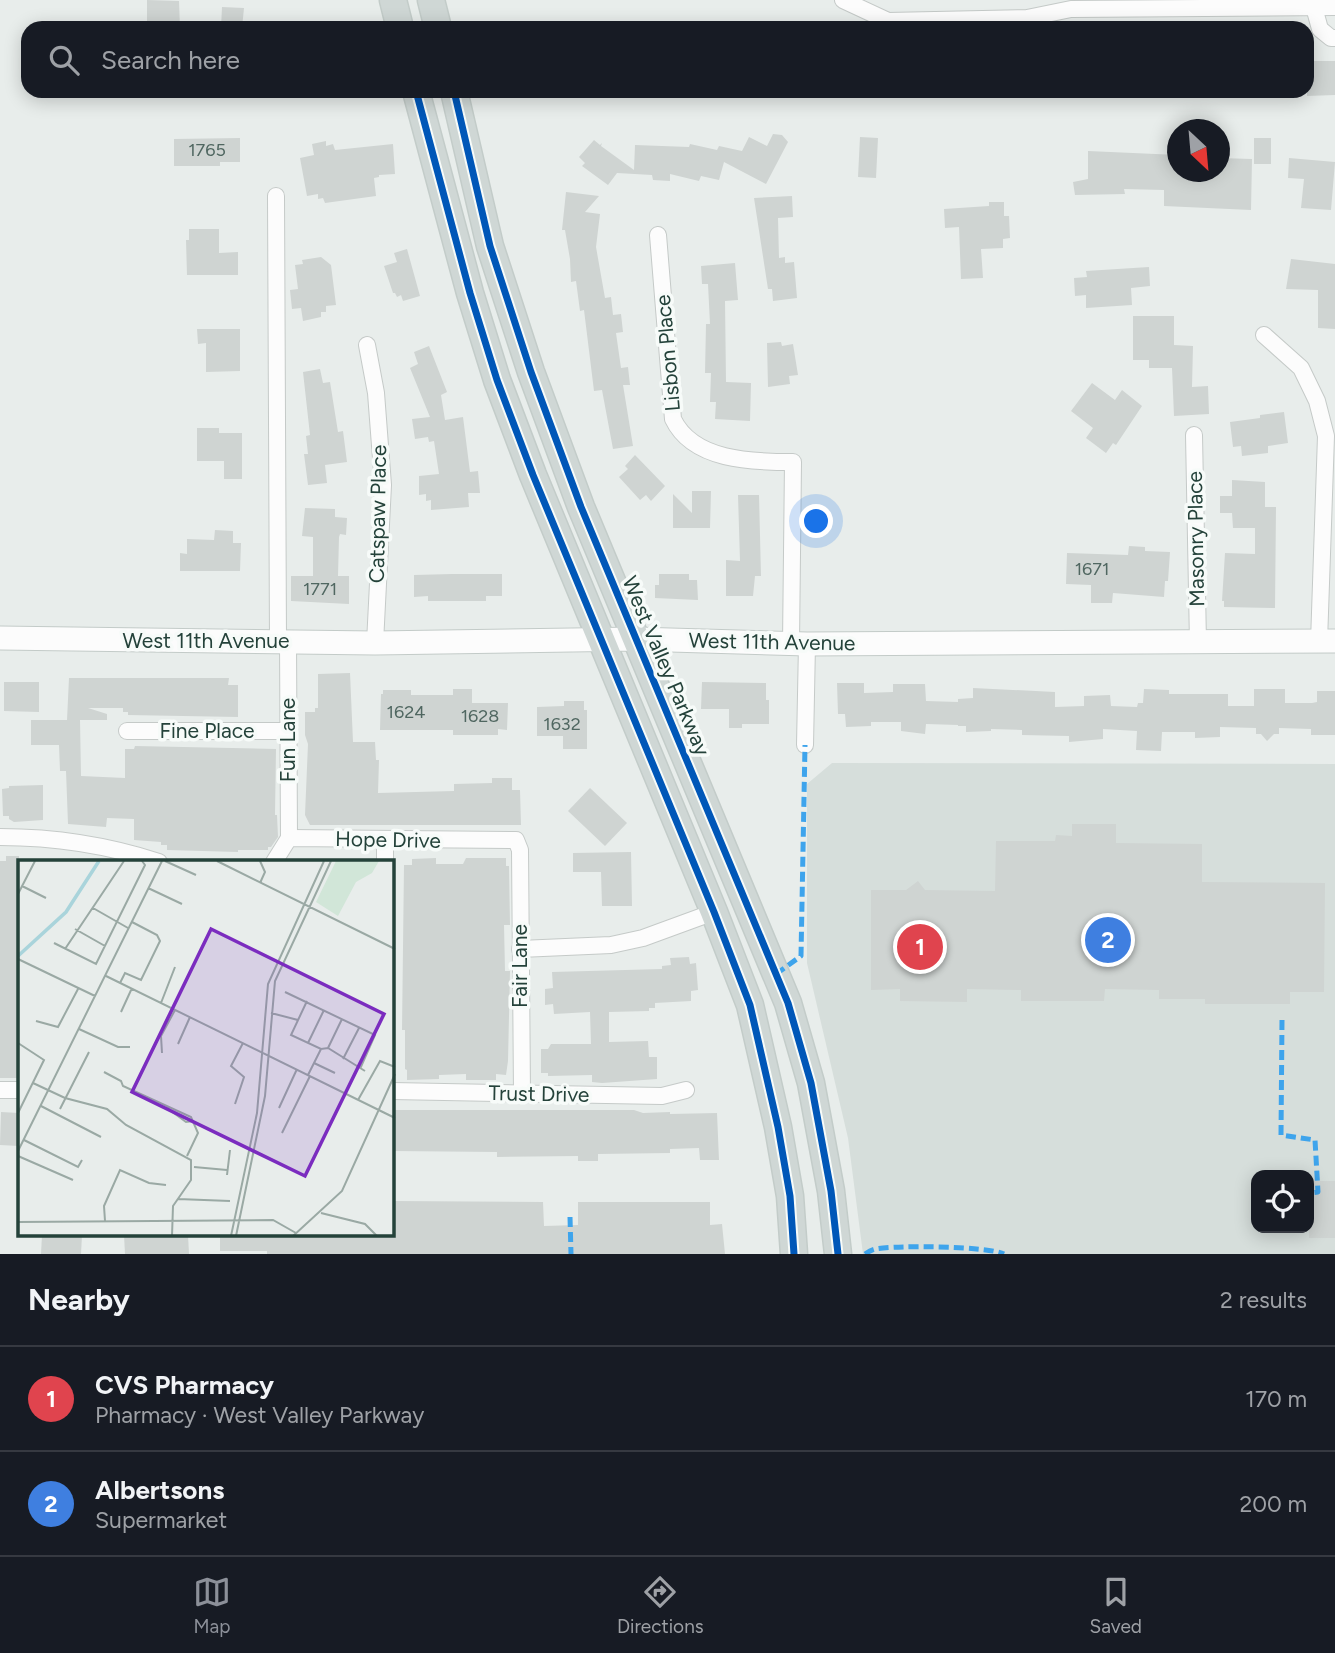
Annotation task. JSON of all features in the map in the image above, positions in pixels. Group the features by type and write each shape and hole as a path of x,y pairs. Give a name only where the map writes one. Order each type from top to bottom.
{"main road":[{"path":"393,0 398,21"},
{"path":"431,0 436,21"},
{"path":"418,98 470,293 497,380 533,475 750,1005 775,1114 790,1196 794,1254"},
{"name":"West Valley Parkway","path":"456,98 490,246 527,359 581,507 788,1003 811,1083 831,1191 838,1254"}],"street":[{"path":"1051,0 1072,9"},
{"path":"856,2 888,21 1027,18 1072,9 1335,7"},
{"path":"1314,7 1320,29 1335,38"},
{"name":"Fun Lane","path":"276,196 289,838"},
{"name":"Lisbon Place","path":"658,235 673,419 680,433 705,451 760,462 793,462 799,644"},
{"path":"1264,335 1301,368 1317,401 1326,436 1327,641"},
{"name":"Catspaw Place","path":"367,345 376,393 383,485 375,643"},
{"name":"Masonry Place","path":"1194,435 1198,643"},
{"name":"West 11th Avenue","path":"0,638 375,643 636,639 799,644 1327,641"},
{"path":"799,644 805,746"},
{"name":"Fine Place","path":"127,731 288,730"},
{"path":"0,837 40,837 147,860"},
{"path":"275,860 289,838"},
{"name":"Hope Drive","path":"289,838 385,841 516,840"},
{"name":"Fair Lane","path":"516,840 520,849 522,1093"},
{"path":"385,841 385,860"},
{"path":"520,949 611,945 643,938 714,912"},
{"path":"0,1090 18,1090"},
{"name":"Trust Drive","path":"394,1091 662,1096 686,1090"}],"shaded area":[{"path":"832,763 1335,764 1335,1254 863,1254 848,1138 807,963 807,784"}],"building":[{"path":"147,0 179,1 180,21 147,21"},
{"path":"222,7 244,8 243,21 221,21"},
{"path":"1314,61 1335,61 1335,95 1314,96"},
{"path":"773,134 782,135 788,142 766,184 724,162 719,180 701,176 699,181 670,174 670,181 653,180 652,175 617,173 608,185 582,166 585,163 579,157 594,140 600,145 602,143 601,146 634,170 635,145 689,147 690,144 717,150 719,146 742,151 749,137 767,146"},
{"path":"860,137 878,138 876,178 858,177"},
{"path":"240,138 240,162 220,162 220,166 174,166 174,139"},
{"path":"1254,138 1271,138 1271,164 1254,164"},
{"path":"326,141 326,146 333,144 335,150 393,144 395,174 374,178 376,196 325,203 323,198 318,199 318,194 307,196 300,158 314,155 312,144"},
{"path":"1088,151 1167,155 1167,182 1230,182 1230,158 1252,159 1251,210 1164,206 1164,190 1124,189 1125,194 1075,195 1073,182 1088,179"},
{"path":"1289,158 1335,162 1331,210 1301,208 1304,179 1288,178"},
{"path":"566,192 599,196 585,212 600,214 596,247 605,298 611,297 613,315 621,314 623,332 616,333 621,368 628,367 630,385 623,385 633,446 613,449 602,390 594,391 584,310 580,311 576,281 571,282 565,230 562,230"},
{"path":"792,196 793,217 778,218 779,258 785,257 785,263 794,262 797,298 773,301 772,289 768,289 754,198"},
{"path":"989,202 1004,202 1004,216 1009,216 1010,238 1003,239 1003,248 981,249 983,278 961,279 959,227 945,228 944,209 989,206"},
{"path":"189,229 219,229 219,253 238,252 238,275 187,275 186,240 189,240"},
{"path":"407,249 420,296 403,301 401,295 397,297 393,293 384,266 397,262 394,253"},
{"path":"321,257 331,265 336,305 326,306 326,312 321,312 321,317 303,321 301,308 292,309 290,290 298,289 295,265 303,264 302,260"},
{"path":"1291,259 1335,264 1335,329 1318,328 1318,290 1286,289"},
{"path":"735,263 738,300 725,301 726,382 751,383 750,421 715,419 716,402 710,402 711,373 705,373 706,324 710,324 708,284 702,284 701,266"},
{"path":"1149,267 1150,286 1131,288 1132,305 1086,308 1086,295 1075,296 1074,278 1087,277 1086,271"},
{"path":"1133,316 1174,316 1174,345 1193,346 1192,387 1208,386 1209,414 1174,416 1172,368 1149,368 1149,360 1133,360"},
{"path":"197,329 240,329 240,371 206,372 206,343 198,344"},
{"path":"781,342 782,346 793,344 798,375 789,376 790,384 768,387 767,343"},
{"path":"429,346 447,392 441,395 445,420 463,417 470,472 478,471 480,493 468,493 469,507 431,510 431,500 426,501 426,494 419,495 419,476 439,474 434,441 429,442 428,437 415,439 412,419 430,417 410,368 418,364 414,352"},
{"path":"320,369 323,383 330,382 338,432 343,431 347,462 325,465 327,483 308,485 304,454 308,454 306,436 310,435 303,372"},
{"path":"1092,383 1115,400 1122,390 1142,406 1116,445 1113,443 1106,453 1086,438 1093,428 1071,411"},
{"path":"1284,412 1288,443 1268,446 1268,453 1242,456 1241,446 1233,447 1230,422"},
{"path":"197,428 219,428 219,433 242,433 242,479 224,479 224,461 197,461"},
{"path":"635,455 665,486 651,501 646,495 640,500 619,477 628,469 625,466"},
{"path":"1232,480 1265,482 1265,507 1276,507 1275,608 1224,607 1222,601 1225,553 1255,554 1255,528 1233,528 1232,513 1220,513 1220,496 1232,496"},
{"path":"692,491 711,491 710,528 673,528 673,494 692,513"},
{"path":"738,495 759,495 761,576 755,576 753,596 726,596 726,560 740,561"},
{"path":"305,508 335,509 335,517 347,518 346,535 340,534 339,537 338,576 349,576 349,604 291,601 291,576 313,576 313,537 302,536"},
{"path":"215,530 233,531 233,543 241,543 240,571 180,571 180,553 187,554 187,539 214,540"},
{"path":"1129,546 1145,547 1145,551 1170,552 1164,597 1113,593 1112,603 1091,603 1091,585 1066,584 1067,553 1128,555"},
{"path":"502,574 502,596 486,596 486,601 428,601 428,596 414,597 414,575"},
{"path":"659,574 689,574 689,580 697,580 698,600 655,598 655,585 659,585"},
{"path":"350,673 353,742 375,742 376,760 379,760 378,793 454,791 454,784 492,783 492,778 512,778 512,790 520,790 521,825 310,825 305,815 308,744 305,735 305,712 315,712 315,708 318,708 318,674"},
{"path":"69,678 229,678 228,685 238,685 238,717 128,715 128,712 123,712 123,708 88,708 107,714 107,720 80,720 81,776 125,778 125,749 134,749 135,746 276,749 275,815 278,837 271,847 268,847 268,850 238,852 167,850 167,845 161,845 161,842 134,840 134,819 107,818 106,827 68,824 66,771 60,771 59,745 31,745 31,720 67,720"},
{"path":"4,682 39,682 39,712 4,711"},
{"path":"702,682 766,683 769,724 742,724 742,728 729,728 729,709 701,709"},
{"path":"837,683 864,683 864,693 893,692 893,684 925,684 926,701 958,702 958,699 973,698 973,688 1055,692 1055,707 1084,706 1084,696 1110,695 1111,706 1137,707 1138,703 1143,703 1144,689 1169,690 1169,694 1228,694 1228,706 1254,706 1254,689 1285,689 1285,703 1317,702 1317,691 1335,691 1335,735 1311,735 1311,729 1279,728 1279,734 1274,734 1267,741 1261,734 1256,734 1256,728 1220,727 1220,737 1195,738 1195,732 1162,732 1161,751 1136,750 1137,731 1103,729 1103,739 1069,742 1069,736 1022,735 1022,730 991,729 966,732 966,726 958,725 926,724 925,734 901,731 901,722 871,722 871,726 846,727 845,714 838,714"},
{"path":"453,689 472,689 472,703 508,703 507,730 498,729 498,735 453,735 453,730 380,730 383,690 411,690 411,695 453,695"},
{"path":"564,701 584,701 584,710 587,710 587,749 563,749 563,736 537,736 537,707 564,706"},
{"path":"43,785 43,820 14,822 9,816 3,816 2,789 9,786"},
{"path":"590,788 627,823 605,846 568,811"},
{"path":"1072,824 1116,824 1116,843 1202,844 1202,882 1325,883 1324,992 1290,992 1290,1004 1205,1004 1205,999 1159,999 1159,990 1105,989 1104,1001 1021,1001 1021,990 967,989 967,1002 900,1001 900,989 871,990 871,890 906,890 918,881 925,890 995,891 996,841 1055,841 1056,835 1072,836"},
{"path":"631,852 632,906 602,906 601,872 573,872 573,853"},
{"path":"6,856 19,856 18,1078 0,1078 0,861 6,861"},
{"path":"436,858 436,864 463,864 466,858 506,858 506,866 509,866 510,925 504,925 505,971 510,971 508,1061 506,1075 496,1074 496,1080 466,1080 466,1074 439,1075 439,1079 407,1080 405,1030 402,1030 404,865 412,865 412,859"},
{"path":"689,957 690,964 696,963 698,990 691,991 691,1001 655,1003 655,1008 649,1008 649,1011 609,1012 609,1042 648,1041 649,1057 657,1057 657,1079 602,1083 592,1082 592,1075 548,1076 548,1073 541,1073 541,1049 548,1049 551,1044 591,1044 590,1012 554,1014 553,1004 545,1005 545,989 553,988 552,972 662,969 662,966 671,965 670,958"},
{"path":"394,1110 634,1110 670,1114 717,1113 719,1160 700,1160 699,1148 670,1149 670,1153 598,1154 598,1161 578,1161 578,1156 497,1157 497,1152 394,1151"},
{"path":"1,1112 18,1113 18,1146 0,1145"},
{"path":"1314,1181 1335,1181 1335,1238 1309,1238 1309,1233 1314,1233"},
{"path":"394,1201 543,1202 544,1226 578,1225 578,1202 710,1202 710,1225 722,1224 725,1254 267,1254 267,1251 220,1251 220,1236 394,1236"},
{"path":"42,1236 82,1236 81,1254 41,1254"},
{"path":"124,1236 188,1236 189,1254 125,1254"}],"marked path":[{"path":"776,974 801,956 805,745"},
{"path":"1282,1020 1281,1135 1315,1140 1318,1192 1314,1192"},
{"path":"570,1217 571,1254"},
{"path":"865,1254 875,1249 921,1247 980,1249 1004,1254"}],"cycle path":[{"path":"418,98 470,293 497,380 533,475 750,1005 778,1127 790,1196 794,1254"},
{"path":"456,98 490,246 531,372 581,507 788,1003 811,1083 831,1191 838,1254"}],"place":[{"name":"Albertsons","path":"1108,940"},
{"name":"CVS Pharmacy","path":"920,947"}]}
